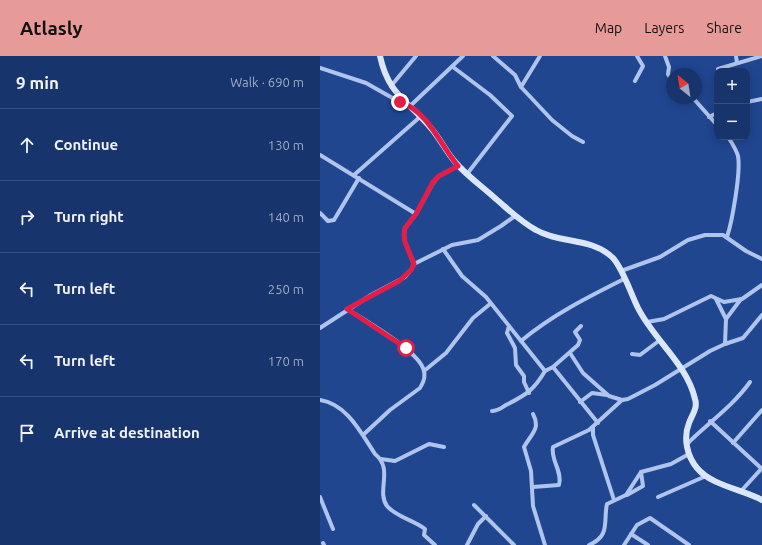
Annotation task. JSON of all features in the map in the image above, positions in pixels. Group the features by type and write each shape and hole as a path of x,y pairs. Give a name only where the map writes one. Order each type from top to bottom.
{"street":[{"path":"380,56 384,74 391,87 421,116 439,138 458,166 515,216 536,230 546,234 581,242 603,250 614,259 639,310 681,368 692,386 696,407 688,424 686,444 689,454 697,468 706,476 761,498"},
{"path":"391,87 416,56"},
{"path":"408,105 453,67 462,56"},
{"path":"493,56 515,75 521,86 552,120 572,136 583,142"},
{"path":"521,86 540,56"},
{"path":"635,81 643,66 637,56"},
{"path":"665,56 669,68"},
{"path":"736,56 737,63"},
{"path":"721,68 762,56"},
{"path":"453,67 490,95 512,116 467,174"},
{"path":"320,68 366,83 408,105"},
{"path":"750,101 762,99"},
{"path":"698,104 714,122"},
{"path":"709,117 714,114"},
{"path":"354,176 421,116"},
{"path":"727,237 734,211 738,158 734,145 730,140"},
{"path":"321,158 359,178 416,214"},
{"path":"414,264 404,235 405,228 416,214 433,182 439,176 458,166"},
{"path":"320,213 328,221 334,220 359,178"},
{"path":"320,328 347,309 399,281 411,270 414,264 443,249 478,240 515,216"},
{"path":"621,271 660,257 697,236 723,235 746,251 762,258"},
{"path":"443,249 462,276 486,297 490,304 510,326 545,371"},
{"path":"521,341 547,322 586,298 624,279"},
{"path":"726,319 742,299 762,285"},
{"path":"647,322 664,319 711,296 724,302 742,299"},
{"path":"716,299 726,319 725,344"},
{"path":"424,371 446,353 473,318 490,304"},
{"path":"347,309 406,348 417,358 424,371 424,378 420,388 396,406 363,435"},
{"path":"580,402 592,393 622,400 628,399 725,344 742,338 762,315"},
{"path":"510,326 507,333 515,348 516,365 524,376 524,382 529,393"},
{"path":"492,411 498,410 529,393 545,371 553,367 580,343 574,332 581,326"},
{"path":"632,354 640,355 660,340"},
{"path":"570,353 583,373 609,396"},
{"path":"553,367 598,423"},
{"path":"686,444 710,420 729,406 750,382"},
{"path":"320,400 332,403 340,408 363,435 376,454 381,458 395,461 429,444 444,447"},
{"path":"533,488 559,485 559,473 552,449 593,427 622,400"},
{"path":"733,443 762,410"},
{"path":"533,414 537,422 536,428 524,447 531,471 533,506 545,545"},
{"path":"710,420 733,443 762,468 742,490"},
{"path":"593,427 593,435 614,500"},
{"path":"626,495 641,472 671,464 689,454"},
{"path":"381,458 385,472 384,493 387,506 394,512 424,529 424,535 435,545"},
{"path":"588,545 597,540 606,528 607,504 643,486 641,472"},
{"path":"658,497 706,476"},
{"path":"320,497 333,529"},
{"path":"474,505 514,545"},
{"path":"467,545 478,524 486,516"},
{"path":"624,545 637,525 648,518 652,518 689,545"},
{"path":"631,534 648,545"}],"route":[{"path":"400,102 406,104 421,116 439,138 458,166 439,176 433,182 416,214 405,228 405,242 414,264 411,270 399,281 347,309 406,348"}]}
